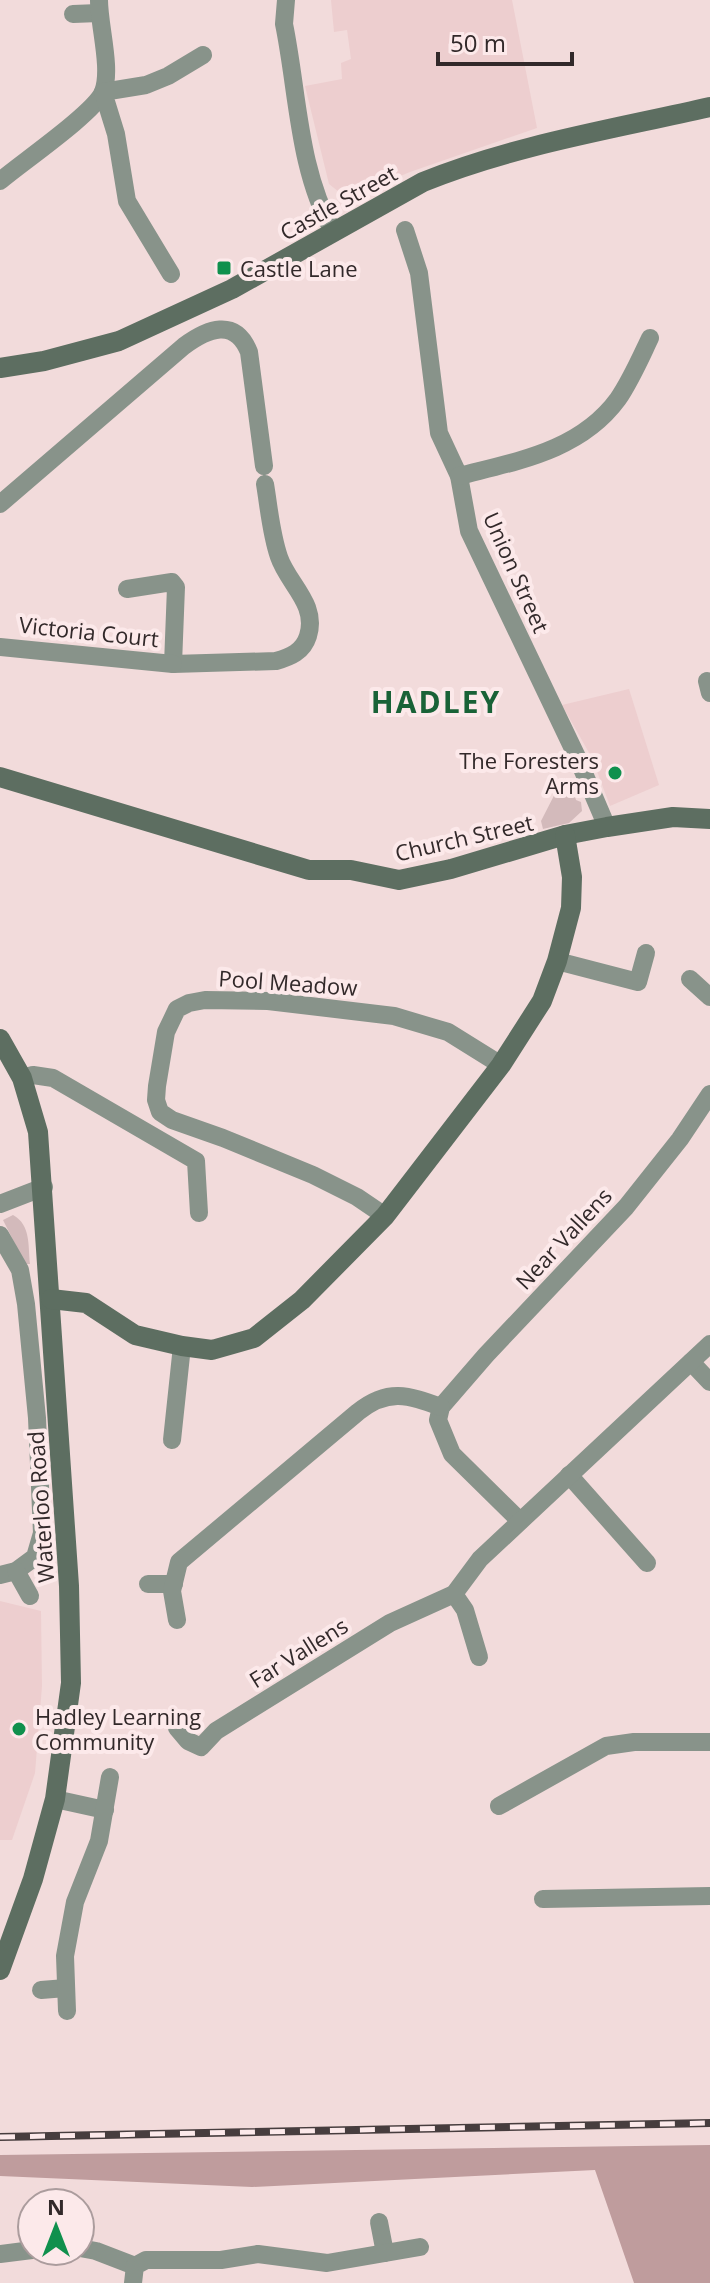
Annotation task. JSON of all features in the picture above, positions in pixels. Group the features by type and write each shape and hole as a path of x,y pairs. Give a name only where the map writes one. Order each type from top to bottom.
{"street":[{"path":"286,0 284,24 311,176 324,216 333,231"},
{"path":"73,14 99,6 105,68 103,92 116,134 127,201 171,274"},
{"path":"0,181 89,111 103,92 146,85 203,55"},
{"name":"Castle Street","path":"0,368 44,361 119,341 232,289 423,182 456,169 592,132 710,107"},
{"name":"Union Street","path":"405,230 419,273 439,433 459,476 469,531 607,827"},
{"name":"Victoria Court","path":"0,504 184,346 203,332 218,329 233,332 244,340 249,352 264,475 280,560 300,593 310,625 305,644 290,657 276,661 173,664 0,647"},
{"path":"459,476 542,455 596,422 630,380 650,338"},
{"name":"Victoria Court","path":"127,589 172,582 176,587 173,664"},
{"name":"Church Street","path":"0,777 309,870 351,870 399,880 451,869 565,835 673,817 710,819"},
{"path":"51,1299 86,1303 135,1335 212,1350 254,1338 302,1300 385,1216 501,1065 542,1001 557,961 571,908 572,877 565,835"},
{"path":"557,961 638,982 646,953"},
{"path":"690,979 710,997"},
{"name":"Pool Meadow","path":"385,1216 357,1197 313,1175 172,1120 160,1112 156,1100 157,1086 166,1032 177,1009 205,1000 268,1001 394,1016 448,1032 501,1065"},
{"name":"Waterloo Road","path":"0,1039 22,1078 38,1132 69,1586 71,1683 55,1799 33,1879 0,1970"},
{"path":"22,1078 33,1075 53,1078 196,1161 199,1213"},
{"name":"Near Vallens","path":"441,1407 626,1207 680,1139 710,1094"},
{"path":"0,1204 44,1187"},
{"path":"0,1235 20,1270 26,1304 42,1533 35,1557 8,1573 30,1596"},
{"name":"Far Vallens","path":"177,1728 188,1741 201,1747 216,1731 390,1623 454,1594 480,1559 710,1344"},
{"path":"172,1440 182,1346"},
{"path":"691,1362 710,1382"},
{"path":"177,1620 172,1591 179,1562 372,1401 389,1395 411,1397 441,1407 438,1420 452,1454 520,1521"},
{"path":"569,1475 647,1563"},
{"path":"148,1584 174,1584"},
{"path":"454,1594 465,1610 479,1657"},
{"path":"499,1806 606,1746 634,1742 710,1742"},
{"path":"67,2011 65,1956 75,1902 99,1841 110,1777"},
{"path":"55,1799 105,1810"},
{"path":"543,1899 710,1896"},
{"path":"41,1990 66,1988"},
{"path":"379,2222 385,2253"},
{"path":"96,2251 134,2274 146,2260 221,2260 258,2254 327,2263 420,2247"}],"shaded area":[{"path":"331,0 512,0 537,128 410,172 355,195 339,192 329,184 305,86 342,79 341,63 351,59 347,30 334,32"},
{"path":"629,689 659,785 610,806 592,758 562,705"},
{"path":"563,778 570,780 582,811 569,823 543,829 541,821"},
{"path":"13,1215 26,1230 30,1264 25,1264 3,1220"},
{"name":"Hadley Learning Community","path":"0,1601 41,1611 42,1686 35,1773 12,1840 0,1840"},
{"path":"710,2145 710,2283 634,2283 595,2170 252,2187 0,2176 0,2155"}],"railway":[{"path":"0,2137 710,2123"}],"place":[{"name":"Castle Lane","path":"224,268"},
{"name":"The Foresters Arms","path":"615,773"},
{"name":"Hadley Learning Community","path":"19,1729"}],"district":[{"name":"HADLEY","path":"436,701"}]}
